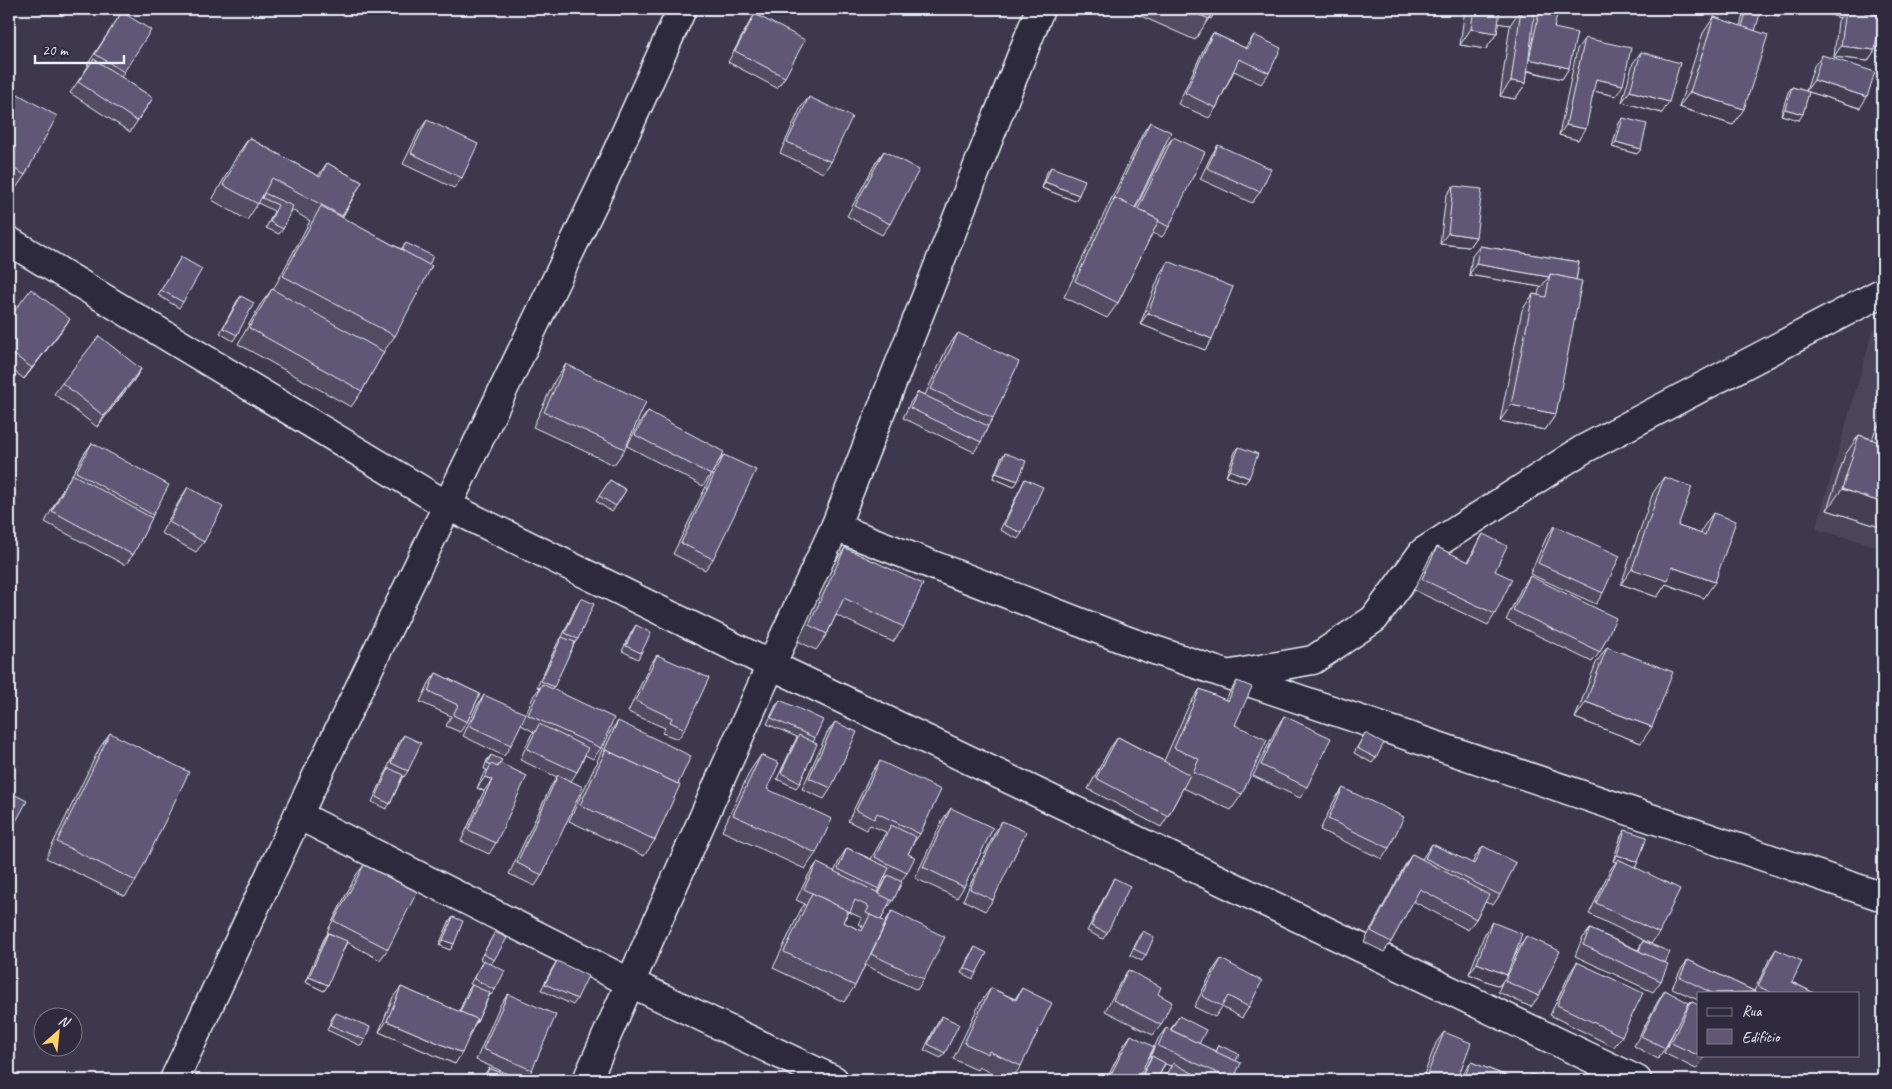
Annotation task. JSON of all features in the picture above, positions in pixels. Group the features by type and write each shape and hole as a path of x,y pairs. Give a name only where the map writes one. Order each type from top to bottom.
{"street":[{"path":"174,1080 298,815 601,187 682,9"},
{"path":"586,1080 631,983 770,665 835,527 1040,9"},
{"path":"9,241 448,506 770,665 1637,1080"},
{"path":"1229,674 1313,660 1374,619 1423,552 1582,450 1883,292"},
{"path":"835,527 1128,640 1883,897"},
{"path":"298,815 631,983 834,1080"}],"shaded area":[{"path":"1873,330 1883,333 1883,548 1816,529"}],"building":[{"path":"1185,9 1214,9 1209,19"},
{"path":"1474,9 1500,9 1497,33 1471,29"},
{"path":"1521,9 1535,9 1526,83 1511,81"},
{"path":"1540,9 1558,10 1554,28 1577,33 1569,68 1529,59"},
{"path":"1747,9 1760,14 1755,31 1742,27"},
{"path":"1852,9 1866,9 1865,13 1880,15 1875,50 1841,46 1846,10 1860,11"},
{"path":"122,12 151,30 124,72 95,54"},
{"path":"755,14 805,40 785,77 735,51"},
{"path":"1714,17 1768,35 1744,109 1690,92"},
{"path":"1213,33 1247,49 1254,35 1281,48 1269,73 1239,59 1216,108 1185,93"},
{"path":"1585,38 1631,48 1623,85 1596,79 1586,129 1566,125"},
{"path":"1641,52 1680,63 1669,102 1630,91"},
{"path":"1822,55 1875,72 1867,97 1814,80"},
{"path":"94,59 153,98 137,121 78,82"},
{"path":"1792,87 1809,92 1803,114 1785,109"},
{"path":"9,89 57,116 25,175 9,166"},
{"path":"809,97 852,117 831,162 787,142"},
{"path":"1623,118 1647,124 1641,149 1616,142"},
{"path":"427,120 478,144 462,178 411,153"},
{"path":"1150,122 1171,132 1135,208 1115,198 1113,201"},
{"path":"1173,137 1205,152 1169,227 1138,209"},
{"path":"249,138 320,177 327,163 362,182 342,216 272,178 258,204 223,185"},
{"path":"1218,145 1271,169 1260,192 1207,168"},
{"path":"884,151 919,170 890,224 855,206"},
{"path":"1051,167 1085,180 1079,195 1045,182"},
{"path":"1453,186 1482,189 1476,237 1448,233"},
{"path":"264,193 293,206 283,229 270,222 278,205 262,198"},
{"path":"1115,198 1159,220 1118,303 1075,281"},
{"path":"321,206 432,266 395,336 283,276"},
{"path":"406,243 433,256 429,265 402,250"},
{"path":"1480,246 1579,262 1576,280 1550,274 1549,277 1476,264"},
{"path":"181,257 202,269 183,302 161,290"},
{"path":"1168,261 1233,287 1212,339 1148,313"},
{"path":"1550,274 1582,281 1556,414 1511,405 1533,294 1546,297"},
{"path":"31,289 70,319 32,368 9,351 9,318"},
{"path":"272,289 384,352 362,391 249,328"},
{"path":"241,296 254,303 237,335 223,328"},
{"path":"958,333 1019,362 993,418 931,389"},
{"path":"99,336 141,369 104,416 62,383"},
{"path":"566,364 646,402 625,449 544,412"},
{"path":"9,376 13,378 9,385"},
{"path":"918,392 988,426 981,442 910,408"},
{"path":"648,411 724,452 711,475 635,435"},
{"path":"1883,429 1883,503 1842,489 1859,435 1879,442"},
{"path":"92,443 169,485 153,515 76,472"},
{"path":"1239,447 1258,454 1249,478 1230,470"},
{"path":"1005,453 1026,461 1018,481 996,473"},
{"path":"724,455 756,470 713,559 681,543"},
{"path":"72,474 152,518 133,555 52,511"},
{"path":"1664,477 1692,487 1678,526 1705,535 1713,513 1736,521 1715,582 1672,567 1668,581 1632,569"},
{"path":"1025,479 1043,487 1022,533 1004,525"},
{"path":"610,480 626,490 616,506 599,496"},
{"path":"188,487 223,507 204,542 169,522"},
{"path":"1555,526 1620,556 1603,593 1538,563"},
{"path":"1483,534 1507,546 1495,571 1512,579 1495,614 1422,579 1437,547 1469,562"},
{"path":"845,548 923,584 904,627 844,598 827,634 809,625"},
{"path":"1530,576 1616,618 1600,652 1513,610"},
{"path":"581,598 594,604 578,639 565,633"},
{"path":"636,625 651,633 641,653 626,646"},
{"path":"562,637 575,642 554,687 541,681"},
{"path":"1607,647 1673,672 1652,727 1586,702"},
{"path":"657,655 709,678 685,729 670,722 672,718 636,701"},
{"path":"436,673 480,694 467,722 453,715 458,705 428,691"},
{"path":"1237,681 1252,687 1235,725 1267,740 1242,794 1193,772 1199,759 1174,748 1200,689 1228,701"},
{"path":"542,684 614,718 601,748 528,715"},
{"path":"484,695 526,714 511,745 470,726"},
{"path":"780,700 823,720 815,738 771,718"},
{"path":"1284,716 1331,738 1307,787 1261,765"},
{"path":"618,721 691,756 678,784 606,750 604,751"},
{"path":"835,722 857,732 831,788 809,778"},
{"path":"539,724 588,748 577,772 527,749"},
{"path":"110,733 189,772 136,881 57,842"},
{"path":"1365,733 1384,743 1376,758 1357,748"},
{"path":"404,735 421,743 408,771 391,763"},
{"path":"799,735 817,744 800,783 781,773"},
{"path":"1118,737 1190,775 1168,816 1096,778"},
{"path":"606,750 680,785 655,840 580,805"},
{"path":"491,755 502,760 497,767 487,763"},
{"path":"761,755 779,763 767,789 832,819 816,853 733,815"},
{"path":"880,761 941,790 920,834 877,813 874,819 856,810"},
{"path":"500,763 527,776 496,843 468,830 492,780 485,777 491,764 498,767"},
{"path":"389,768 403,775 390,804 376,797"},
{"path":"558,775 583,787 542,875 517,863"},
{"path":"1343,788 1404,817 1389,848 1328,819"},
{"path":"9,792 27,801 11,831 9,830"},
{"path":"951,808 993,828 964,887 923,867"},
{"path":"1002,821 1026,832 993,900 970,889"},
{"path":"891,825 916,837 908,854 915,857 907,873 875,857"},
{"path":"1625,830 1647,837 1638,862 1617,855"},
{"path":"1432,844 1474,864 1483,846 1516,863 1500,895 1425,858"},
{"path":"847,848 889,868 879,889 838,869"},
{"path":"1412,854 1489,895 1476,919 1420,889 1391,942 1371,931"},
{"path":"1618,859 1680,889 1659,933 1596,903"},
{"path":"817,863 891,899 881,920 866,913 869,907 855,900 850,912 804,889"},
{"path":"364,865 417,892 388,949 334,921"},
{"path":"888,875 902,882 893,901 879,894"},
{"path":"1114,878 1130,886 1107,933 1091,926"},
{"path":"812,893 848,911 843,922 862,931 870,915 886,922 855,986 784,952"},
{"path":"892,911 945,937 924,979 871,954"},
{"path":"453,917 463,921 454,944 443,940"},
{"path":"1492,922 1522,934 1507,975 1477,963"},
{"path":"1590,929 1668,964 1661,981 1583,945"},
{"path":"1143,931 1154,937 1146,955 1134,949"},
{"path":"495,932 507,938 494,960 483,954"},
{"path":"328,933 347,941 328,985 309,977"},
{"path":"1526,936 1560,951 1539,996 1505,981"},
{"path":"1643,941 1670,952 1665,963 1639,951"},
{"path":"975,947 987,953 976,973 965,968"},
{"path":"1776,949 1802,961 1792,982 1812,992 1770,992 1758,986"},
{"path":"1221,959 1262,981 1249,1007 1228,996 1222,1006 1202,996"},
{"path":"483,960 505,971 495,990 474,979"},
{"path":"1688,960 1756,992 1710,992 1680,977"},
{"path":"557,961 588,976 577,999 545,984"},
{"path":"1577,962 1643,993 1622,1036 1557,1005"},
{"path":"1128,970 1161,987 1158,994 1172,1002 1161,1025 1113,1000"},
{"path":"472,985 490,993 477,1022 477,1019 460,1012"},
{"path":"401,987 477,1019 462,1053 387,1021"},
{"path":"991,988 1016,1000 1022,988 1052,1003 1021,1066 989,1051 988,1054 964,1043"},
{"path":"1665,990 1689,1003 1665,1048 1641,1036"},
{"path":"508,994 556,1015 532,1070 483,1049"},
{"path":"1691,1001 1697,1004 1697,1055 1671,1043"},
{"path":"336,1013 370,1027 365,1040 330,1025"},
{"path":"942,1016 959,1024 945,1053 928,1044"},
{"path":"1179,1016 1206,1030 1199,1044 1171,1030"},
{"path":"1166,1028 1241,1063 1233,1080 1158,1046"},
{"path":"1444,1032 1471,1043 1457,1080 1425,1080"},
{"path":"1131,1035 1154,1047 1137,1080 1108,1080"},
{"path":"1219,1045 1239,1054 1236,1061 1216,1052"},
{"path":"1152,1056 1165,1063 1157,1080 1140,1080"},
{"path":"1471,1062 1517,1080 1463,1080"},
{"path":"1173,1063 1206,1080 1164,1080"},
{"path":"489,1068 519,1080 484,1080"},
{"path":"408,1074 421,1080 405,1080"},
{"path":"1531,1074 1545,1080 1529,1080"}]}
